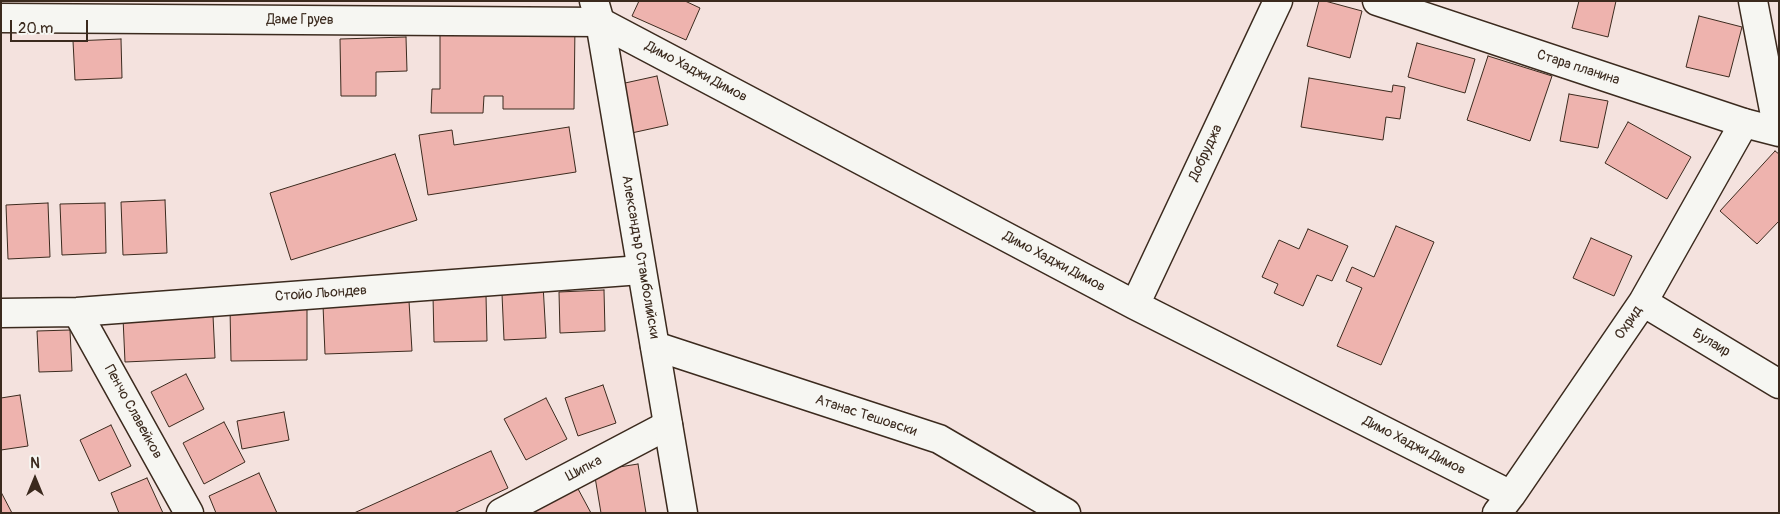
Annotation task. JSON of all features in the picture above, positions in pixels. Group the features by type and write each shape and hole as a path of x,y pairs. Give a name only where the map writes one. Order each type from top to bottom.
{"street":[{"name":"Добруджа","path":"1135,305 1278,1"},
{"name":"Стара планина","path":"1377,1 1744,123 1778,132"},
{"path":"1753,1 1778,132"},
{"name":"Димо Хаджи Димов","path":"597,11 1504,504"},
{"name":"Даме Груев","path":"1,18 597,11"},
{"name":"Александър Стамболийски","path":"597,11 683,513"},
{"name":"Охрид","path":"1504,504 1643,302 1744,123"},
{"name":"Стойо Льондев","path":"1,313 77,312 641,270"},
{"name":"Булаир","path":"1643,302 1779,384"},
{"name":"Пенчо Славейков","path":"77,312 188,513"},
{"name":"Атанас Тешовски","path":"655,346 939,440 1066,513"},
{"name":"Шипка","path":"500,513 668,425"}],"building":[{"path":"639,1 685,1 700,8 686,40 632,16"},
{"path":"1319,1 1362,11 1350,58 1307,46"},
{"path":"1579,1 1616,1 1608,37 1572,28"},
{"path":"1699,16 1742,27 1729,77 1686,67"},
{"path":"440,24 575,24 574,109 503,109 503,96 484,96 483,113 431,113 432,89 440,89"},
{"path":"406,37 407,71 376,72 376,96 341,96 340,39"},
{"path":"121,39 122,78 75,80 73,41"},
{"path":"1417,43 1475,59 1465,93 1408,77"},
{"path":"1488,56 1552,76 1530,141 1467,120"},
{"path":"657,76 668,125 627,134 616,85"},
{"path":"1309,78 1392,92 1393,85 1405,87 1400,119 1386,117 1383,140 1301,127"},
{"path":"1569,94 1608,101 1598,148 1560,141"},
{"path":"1628,122 1691,157 1667,199 1605,163"},
{"path":"569,127 576,172 428,195 419,135 452,130 454,145"},
{"path":"1775,151 1779,154 1779,221 1757,244 1720,211"},
{"path":"395,154 417,220 291,260 270,193"},
{"path":"165,200 167,253 123,255 121,202"},
{"path":"48,203 50,257 8,259 6,205"},
{"path":"105,203 106,253 62,255 60,204"},
{"path":"1396,226 1434,242 1381,365 1337,346 1362,288 1346,281 1352,267 1374,277"},
{"path":"1308,229 1348,246 1332,281 1317,275 1303,306 1274,293 1278,284 1262,277 1279,240 1299,249"},
{"path":"1591,238 1632,256 1614,296 1573,278"},
{"path":"543,284 546,338 504,340 502,294 526,293 526,285"},
{"path":"604,290 605,331 560,333 559,292"},
{"path":"486,295 487,341 434,342 433,296"},
{"path":"409,301 412,351 325,354 323,305"},
{"path":"307,307 307,360 231,361 230,308"},
{"path":"213,315 215,358 125,362 123,318"},
{"path":"70,330 72,371 39,372 37,331"},
{"path":"186,374 204,409 169,427 151,392"},
{"path":"603,385 616,423 578,436 565,398"},
{"path":"20,395 28,446 1,450 1,398"},
{"path":"546,398 567,439 526,460 504,419"},
{"path":"284,412 289,440 242,449 237,421"},
{"path":"224,422 245,462 204,484 183,443"},
{"path":"111,425 131,466 99,481 80,440"},
{"path":"491,451 508,488 454,513 354,513"},
{"path":"638,464 646,513 601,513 594,471"},
{"path":"259,473 277,513 216,513 209,496"},
{"path":"147,478 163,513 119,513 111,493"},
{"path":"577,487 591,513 530,513"},
{"path":"1,492 12,513 1,513"}]}
